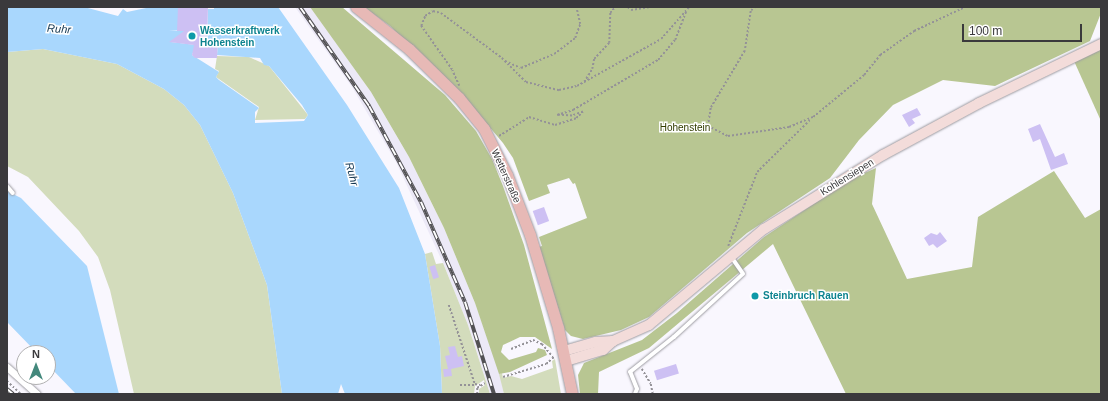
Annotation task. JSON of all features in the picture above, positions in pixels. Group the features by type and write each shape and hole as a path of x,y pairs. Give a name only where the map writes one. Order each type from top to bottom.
{"main road":[{"name":"Wetterstraße","path":"356,7 409,49 459,98 490,141 507,175 530,235 565,356 572,394"}],"street":[{"name":"Kohlensiepen","path":"565,356 613,341 649,325 764,229 883,155 979,103 1101,44"},
{"path":"7,367 37,394"}],"lane":[{"path":"7,186 13,193"},
{"path":"635,394 637,389 630,372 640,365 743,274 730,256"}],"path":[{"path":"504,60 521,68 554,54 575,38 580,24 576,7"},
{"path":"584,82 592,69 594,59 609,43 610,13 615,7"},
{"path":"628,7 630,10 649,7"},
{"path":"459,98 459,83 420,26 425,16 433,11 441,13 504,60 526,82 559,90 584,82 661,38 689,7"},
{"path":"756,7 751,11 745,51 711,108 708,126 728,136 789,127 813,118"},
{"path":"730,256 728,244 757,172 813,118 864,75 880,55 914,31 964,7"},
{"path":"490,141 526,118 534,117 555,125 576,118 582,112 572,116 557,115 573,110 658,60 675,40 687,10"},
{"path":"448,305 475,384"},
{"path":"511,349 533,340 542,344 553,356 565,356"},
{"path":"503,377 546,364 553,356"},
{"path":"640,365 651,384 653,394"},
{"path":"7,381 21,394"},
{"path":"460,385 480,385 485,383"},
{"path":"477,394 480,385"}],"shaded area":[{"path":"295,7 310,7 371,92 409,157 444,228 475,303 499,371 504,394 490,394 468,325 443,263 396,162 352,87"}],"green space":[{"path":"310,7 342,7 445,95 476,131 492,159 524,245 552,349 535,337 520,337 503,345 501,352 509,360 536,352 538,348 545,350 547,355 510,372 499,374 475,303 444,228 409,157 371,92"},
{"name":"Hohenstein","path":"364,7 1101,7 1101,13 1090,41 995,86 943,80 893,105 859,140 830,178 747,233 649,317 621,330 583,339 571,336 565,330 539,247 542,246 539,237 587,218 575,183 573,184 569,178 547,185 550,193 529,201 513,158 503,143 465,98 390,26"},
{"path":"43,49 117,64 164,89 184,105 200,125 233,193 267,285 282,394 134,394 110,290 98,257 79,231 28,177 7,166 7,52"},
{"path":"1101,49 1101,121 1074,61"},
{"path":"217,56 249,57 269,66 308,115 305,119 255,120 259,107 216,77 219,71 215,69"},
{"path":"876,168 872,204 907,279 972,267 978,217 1054,171 1085,218 1101,209 1101,394 846,394 773,244 649,348 599,372 598,394 580,394 578,375 584,363 642,340 677,313 764,237 851,179"},
{"path":"432,252 436,264 443,263 468,325 490,394 479,394 479,389 485,385 484,380 475,386 474,394 442,394 440,346 425,254"},
{"path":"555,359 561,394 504,394 499,374 502,373 503,378 511,376 522,379 553,368 552,361"}],"water":[{"name":"Ruhr","path":"7,7 84,7 118,16 123,9 127,12 151,7 178,8 184,30 169,30 184,31 183,40 171,42 196,45 192,55 219,72 216,77 219,80 259,108 255,112 255,123 304,121 308,115 302,105 269,66 264,65 260,58 217,55 218,42 207,42 208,9 214,9 214,7 278,7 347,105 399,188 425,254 440,346 442,394 345,394 341,384 338,394 282,394 267,285 233,193 200,125 184,105 164,89 117,64 43,49 7,52"},
{"path":"7,191 21,198 87,266 119,394 76,394 56,373 56,345 29,345 7,322"}],"building":[{"name":"Wasserkraftwerk Hohenstein","path":"178,7 208,7 207,42 218,41 217,58 195,58 192,55 194,45 169,42 184,31 177,31"},
{"path":"917,108 921,115 912,119 915,123 909,127 902,115"},
{"path":"1040,124 1055,157 1064,153 1068,164 1051,170 1040,139 1033,142 1028,129"},
{"path":"544,207 549,221 538,225 533,211"},
{"path":"940,232 947,241 937,248 933,244 929,246 924,238 931,233 937,235"},
{"path":"435,265 439,277 433,279 429,267"},
{"path":"455,346 458,357 462,356 464,366 451,369 452,376 444,377 443,369 448,369 445,356 450,355 448,347"},
{"path":"676,364 679,374 657,380 654,371"}],"railway":[{"path":"300,7 369,106 421,202 465,302 494,394"},
{"path":"7,389 13,394"}],"place":[{"name":"Wasserkraftwerk Hohenstein","path":"192,36"},
{"name":"Steinbruch Rauen","path":"755,296"}]}
